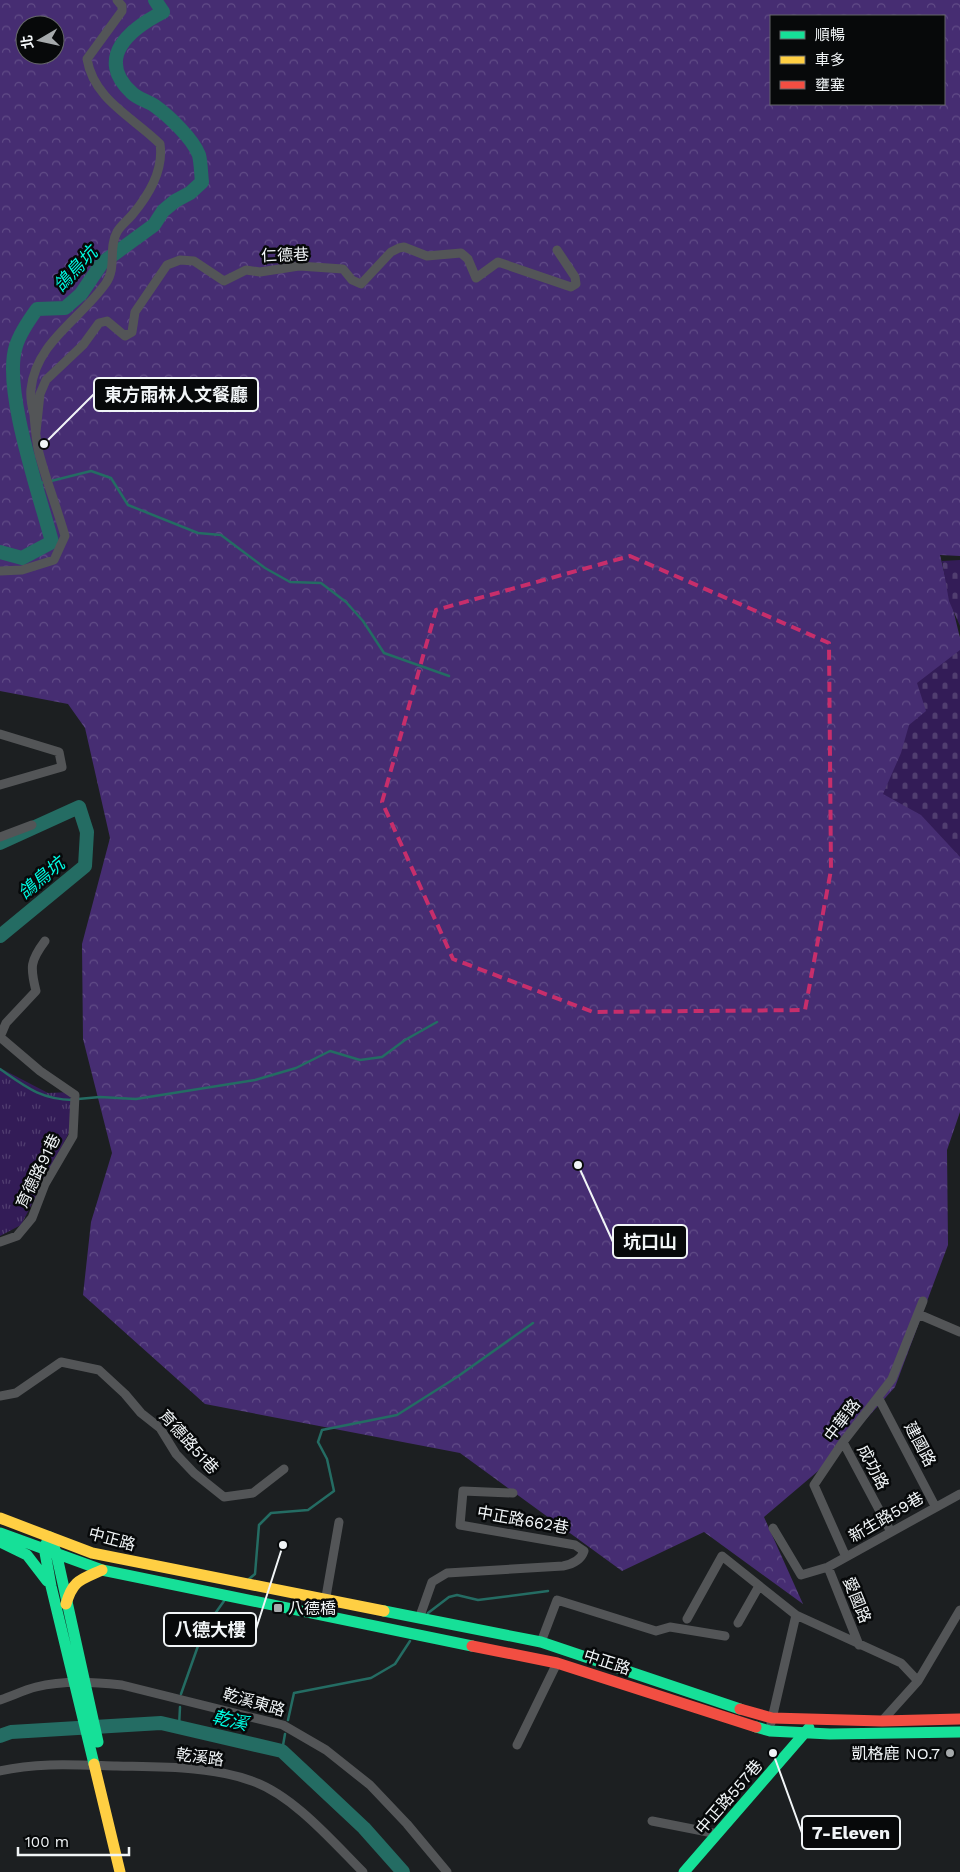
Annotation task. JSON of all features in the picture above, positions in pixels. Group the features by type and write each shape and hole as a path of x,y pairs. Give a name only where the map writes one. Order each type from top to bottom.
{"main road":[{"name":"中正路","path":"0,1518 92,1553 220,1580 420,1616 542,1642 743,1710 772,1718 882,1721 960,1719"},
{"name":"中正路","path":"0,1533 44,1547 102,1570 557,1662 739,1723 770,1731 806,1733 960,1732"},
{"path":"50,1537 44,1547 51,1586 120,1872"},
{"path":"50,1537 56,1552 66,1604 128,1872"},
{"path":"0,1542 28,1556 51,1586"},
{"path":"66,1604 72,1588 79,1580 102,1570"},
{"path":"516,1654 518,1637"},
{"name":"中正路557巷","path":"684,1872 817,1719"}],"street":[{"name":"仁德巷","path":"0,571 22,570 54,560 65,536 39,452 30,390 40,357 52,340 87,308 111,273 113,243 117,232 133,214 148,190 158,173 162,158 160,144 116,108 95,84 90,72 87,59 122,11 117,0"},
{"name":"仁德巷","path":"36,432 40,394 46,380 83,345 99,323 106,322 125,336 132,332 135,312 167,265 180,260 194,261 224,281 246,270 260,272 299,266 343,269 352,280 361,284 391,252 404,247 427,256 461,253 468,259 476,278 498,262 571,287 576,284 575,277 557,250"},
{"path":"0,734 59,752 62,767 0,785"},
{"path":"0,836 32,825"},
{"name":"育德路91巷","path":"0,1242 17,1236 32,1218 45,1184 73,1136 75,1095 40,1071 0,1037 6,1023 36,991 30,968 37,952 45,941"},
{"name":"中華路","path":"846,1557 814,1485 843,1442 892,1379 923,1301"},
{"path":"918,1314 960,1332"},
{"name":"育德路51巷","path":"0,1396 16,1393 61,1362 99,1370 125,1394 141,1413 160,1428 176,1454 194,1473 224,1498 253,1493 284,1468"},
{"name":"建國路","path":"878,1397 935,1506"},
{"name":"成功路","path":"843,1442 891,1532"},
{"name":"中正路662巷","path":"420,1616 432,1582 447,1573 564,1566 571,1565 582,1557 584,1551 575,1544 460,1525 463,1491 513,1493"},
{"name":"新生路59巷","path":"773,1528 802,1575 828,1567 935,1506 960,1494"},
{"path":"323,1614 338,1522"},
{"path":"687,1619 722,1556 796,1616 902,1663 918,1681"},
{"name":"愛國路","path":"828,1567 858,1645"},
{"path":"738,1623 759,1586"},
{"path":"542,1642 557,1600 656,1631 670,1627 725,1636"},
{"path":"882,1721 918,1681 960,1610"},
{"path":"770,1731 796,1616"},
{"path":"517,1745 557,1662"},
{"name":"乾溪東路","path":"0,1700 37,1687 64,1683 98,1683 131,1687 283,1725 326,1750 370,1785 407,1824 447,1872"},
{"name":"乾溪路","path":"0,1771 51,1766 153,1767 206,1771 253,1781 286,1800 324,1833 363,1872"},
{"path":"652,1820 718,1834"}],"highlighted area":[{"path":"630,556 829,643 831,870 805,1010 593,1012 453,959 382,802 436,610"}],"green space":[{"path":"0,0 960,0 960,556 940,555 960,638 960,1112 947,1150 948,1245 895,1387 824,1466 764,1517 803,1604 704,1532 622,1571 460,1453 205,1404 83,1295 91,1222 112,1153 83,1039 82,944 110,838 85,728 68,704 0,691"},
{"path":"960,560 960,626 949,601 942,561"},
{"path":"960,650 960,857 921,815 883,794 901,753 909,725 926,711 917,683"},
{"path":"0,1068 48,1093 71,1092 70,1131 21,1225 0,1236"}],"waterway":[{"name":"鴿鳥坑","path":"0,552 22,558 52,542 24,442 14,388 13,365 16,346 22,331 37,309 65,308 81,294 102,263 154,225 163,211 175,201 190,193 202,182 199,155 192,142 161,110 132,93 121,80 116,68 116,56 129,36 139,27 163,12 155,0"},
{"path":"51,481 91,471 111,478 128,505 198,533 221,535 265,568 290,582 321,583 346,602 363,621 384,653 449,676"},
{"path":"36,484 45,482"},
{"name":"鴿鳥坑","path":"0,843 79,807 87,832 85,866 0,936"},
{"path":"78,1099 100,1097 136,1099 255,1080 296,1068 330,1051 360,1060 382,1057 405,1040 437,1022"},
{"path":"0,1069 34,1091 51,1097 73,1100"},
{"path":"249,1579 255,1574 259,1525 271,1513 308,1510 334,1491 327,1459 318,1442 322,1430 397,1415 457,1377 533,1323"},
{"path":"428,1613 449,1597 457,1595 478,1600 548,1591"},
{"path":"181,1694 204,1629 224,1601"},
{"path":"288,1720 294,1693 371,1678 395,1664 410,1641"},
{"path":"179,1727 180,1707"},
{"name":"乾溪","path":"0,1736 11,1732 161,1723 282,1751 364,1828 403,1872"},
{"path":"282,1751 285,1734"}],"traffic: fast":[{"path":"0,1533 102,1570 472,1646"},
{"path":"50,1537 44,1547 51,1586 94,1764"},
{"path":"50,1537 56,1552 98,1742"},
{"path":"0,1542 27,1555 47,1581"},
{"path":"384,1611 541,1642 740,1709"},
{"path":"756,1727 770,1731 830,1734 960,1732"},
{"path":"684,1872 809,1728"}],"traffic: slow":[{"path":"0,1518 92,1553 384,1611"},
{"path":"66,1604 71,1590 78,1582 102,1570"},
{"path":"94,1764 120,1872"}],"traffic: jam":[{"path":"472,1646 557,1663 756,1727"},
{"path":"740,1709 772,1718 882,1721 960,1719"}],"place":[{"name":"東方雨林人文餐廳","path":"44,444"},
{"name":"坑口山","path":"578,1165"},
{"name":"八德大樓","path":"283,1545"},
{"name":"八德橋","path":"278,1608"},
{"name":"7-Eleven","path":"773,1753"},
{"name":"凱格鹿 NO.7","path":"950,1753"}]}
